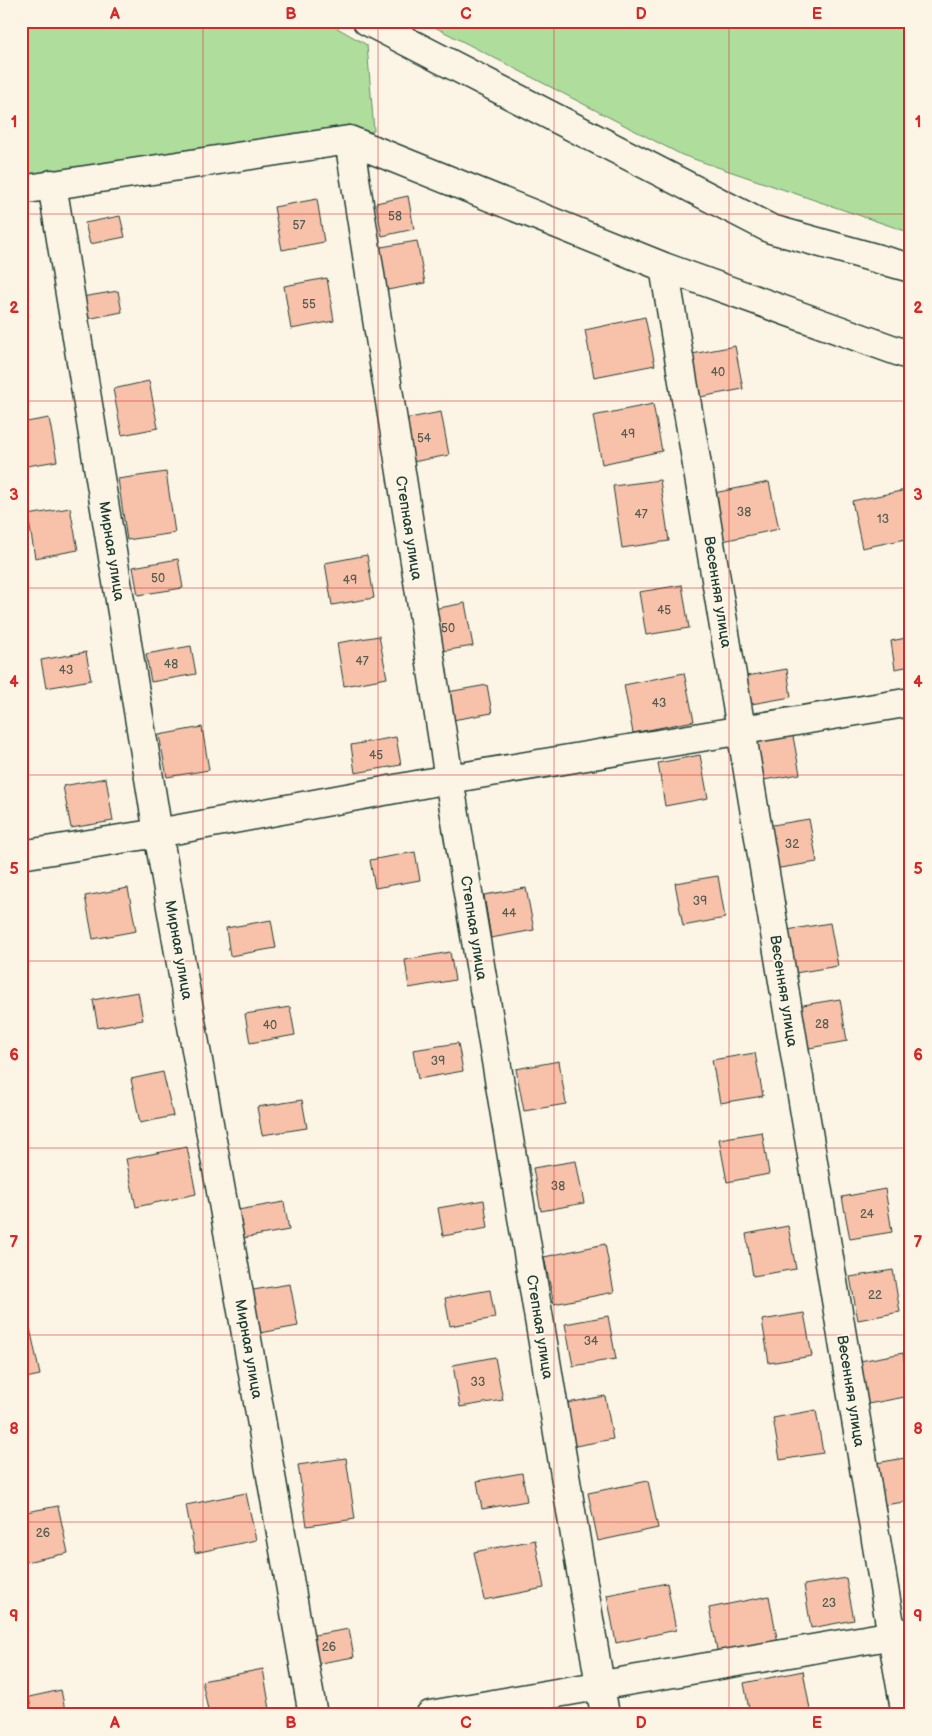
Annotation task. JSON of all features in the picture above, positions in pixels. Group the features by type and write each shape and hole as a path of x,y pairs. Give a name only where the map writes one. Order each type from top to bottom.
{"street":[{"path":"367,21 771,229 911,268"},
{"path":"21,190 348,140 664,267 911,356"},
{"name":"Степная улица","path":"348,140 449,779 606,1715"},
{"name":"Мирная улица","path":"52,184 158,833 313,1715"},
{"name":"Весенняя улица","path":"664,267 740,730 901,1634 906,1715"},
{"path":"21,855 158,833 449,779 911,702"},
{"path":"430,1715 901,1634"}],"green space":[{"path":"21,21 325,21 367,45 374,131 21,187"},
{"path":"423,21 911,21 911,233 682,155"}],"building":[{"path":"408,196 414,229 382,236 376,203"},
{"path":"317,199 324,242 282,250 274,207"},
{"path":"120,216 125,237 90,244 85,223"},
{"path":"417,241 425,283 382,291 375,248"},
{"path":"21,249 27,283 21,284"},
{"path":"327,278 334,321 291,329 284,286"},
{"path":"118,291 122,312 87,319 82,297"},
{"path":"645,317 655,365 594,377 585,330"},
{"path":"735,346 743,389 700,397 692,354"},
{"path":"149,381 158,428 122,435 113,389"},
{"path":"653,404 662,451 602,464 593,416"},
{"path":"441,412 449,455 407,463 399,420"},
{"path":"49,418 57,461 21,467 21,423"},
{"path":"166,472 175,533 127,540 118,479"},
{"path":"660,480 669,541 622,548 613,486"},
{"path":"769,482 779,529 718,542 709,494"},
{"path":"911,489 911,538 862,548 852,501"},
{"path":"70,508 78,550 35,558 28,515"},
{"path":"367,555 374,598 332,605 325,563"},
{"path":"178,559 183,588 138,595 133,567"},
{"path":"682,585 689,628 646,635 639,592"},
{"path":"465,603 473,646 431,653 423,611"},
{"path":"379,636 387,678 344,686 337,643"},
{"path":"911,637 911,666 895,669 891,641"},
{"path":"191,646 196,674 151,682 146,654"},
{"path":"86,652 91,680 46,688 41,660"},
{"path":"787,669 791,697 746,705 741,677"},
{"path":"684,673 694,721 633,733 624,685"},
{"path":"487,685 492,713 447,721 442,693"},
{"path":"202,727 209,770 167,777 159,735"},
{"path":"792,731 800,774 757,781 750,739"},
{"path":"396,737 401,765 355,773 351,745"},
{"path":"700,755 708,798 665,806 658,763"},
{"path":"106,778 113,821 71,828 63,786"},
{"path":"809,819 817,862 774,869 767,826"},
{"path":"415,852 420,880 375,888 370,860"},
{"path":"718,876 725,918 683,926 675,883"},
{"path":"128,888 136,931 93,939 85,896"},
{"path":"526,888 534,930 491,938 484,895"},
{"path":"271,920 276,948 230,956 226,928"},
{"path":"830,923 838,966 795,973 787,930"},
{"path":"450,952 455,980 409,988 405,960"},
{"path":"138,992 143,1020 98,1028 93,1000"},
{"path":"840,999 847,1041 804,1049 797,1006"},
{"path":"290,1007 295,1035 250,1043 245,1014"},
{"path":"458,1043 463,1071 418,1079 413,1050"},
{"path":"755,1053 763,1096 720,1103 712,1060"},
{"path":"559,1061 566,1104 524,1111 516,1069"},
{"path":"163,1072 173,1116 140,1123 131,1079"},
{"path":"302,1100 307,1128 262,1135 257,1107"},
{"path":"762,1132 769,1174 727,1182 719,1139"},
{"path":"187,1147 196,1194 136,1207 126,1159"},
{"path":"576,1161 584,1203 541,1211 533,1168"},
{"path":"885,1189 892,1232 850,1239 842,1197"},
{"path":"484,1200 488,1228 443,1236 438,1208"},
{"path":"284,1202 289,1230 243,1238 238,1210"},
{"path":"788,1226 796,1269 753,1276 746,1234"},
{"path":"605,1244 614,1292 554,1304 544,1257"},
{"path":"893,1270 900,1312 858,1320 850,1277"},
{"path":"290,1284 298,1326 255,1334 247,1291"},
{"path":"490,1290 495,1318 450,1326 445,1298"},
{"path":"804,1313 812,1356 769,1363 762,1320"},
{"path":"608,1316 616,1359 573,1366 565,1324"},
{"path":"30,1328 40,1375 21,1379 21,1329"},
{"path":"903,1353 910,1396 868,1404 860,1361"},
{"path":"495,1357 503,1400 460,1407 453,1365"},
{"path":"605,1396 613,1439 570,1447 562,1404"},
{"path":"816,1410 823,1453 780,1460 773,1418"},
{"path":"911,1457 911,1501 884,1505 876,1463"},
{"path":"346,1458 355,1519 307,1526 298,1465"},
{"path":"522,1473 527,1501 482,1509 477,1481"},
{"path":"648,1481 658,1528 598,1541 588,1493"},
{"path":"246,1493 256,1540 195,1553 186,1505"},
{"path":"58,1506 68,1553 21,1563 21,1513"},
{"path":"535,1540 544,1588 484,1600 474,1552"},
{"path":"846,1578 854,1620 811,1628 804,1585"},
{"path":"667,1583 676,1630 616,1643 607,1595"},
{"path":"769,1596 778,1643 718,1655 709,1608"},
{"path":"349,1629 354,1657 309,1665 303,1637"},
{"path":"263,1669 271,1715 209,1715 202,1681"},
{"path":"803,1671 811,1715 750,1715 744,1683"},
{"path":"61,1690 66,1715 32,1715 29,1697"}]}
